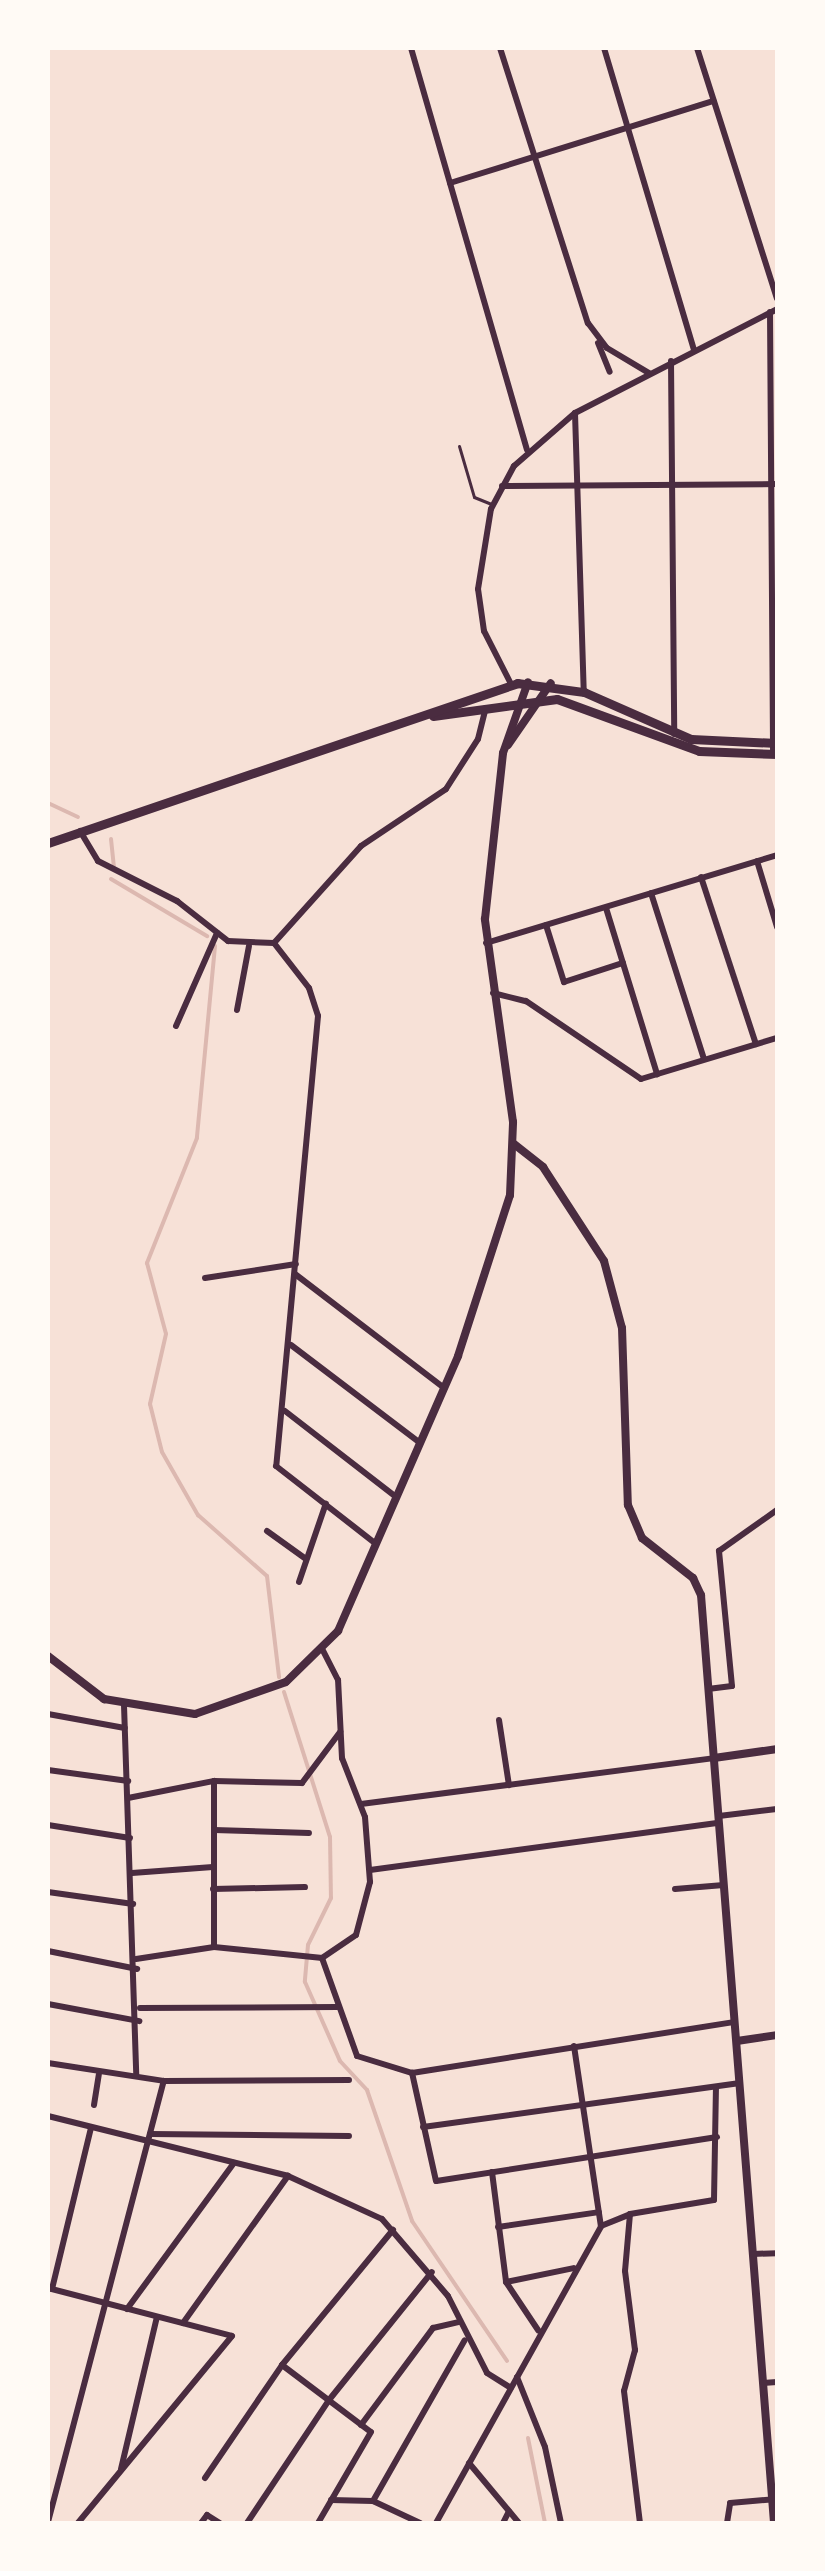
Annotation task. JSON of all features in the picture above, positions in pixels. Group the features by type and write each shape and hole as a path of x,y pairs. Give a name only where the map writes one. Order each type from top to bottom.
{"main road":[{"path":"48,843 414,720 511,684 551,683 584,692 674,739"},
{"path":"414,720 519,699 546,698 583,704 674,739 775,748"}],"street":[{"path":"411,48 527,450"},
{"path":"500,48 534,157 610,372"},
{"path":"604,48 694,350"},
{"path":"697,48 777,299"},
{"path":"450,183 714,101"},
{"path":"511,684 479,613 493,505 527,450 575,413 671,361 774,311 766,484 775,748"},
{"path":"597,339 649,373"},
{"path":"671,361 674,739"},
{"path":"575,413 584,692"},
{"path":"502,486 777,484"},
{"path":"48,1656 84,1690 124,1705 177,1714 223,1710 286,1682 323,1651 444,1388 500,1241 514,1144 486,943 503,753 519,699 528,682"},
{"path":"503,753 546,698 551,683"},
{"path":"80,831 98,861 177,901 217,933 249,946 274,943 361,846 446,789 478,739 487,705"},
{"path":"486,943 777,855"},
{"path":"757,861 777,927"},
{"path":"701,877 756,1044"},
{"path":"651,893 704,1059"},
{"path":"606,908 657,1074"},
{"path":"546,925 564,982 623,963"},
{"path":"176,1026 217,933"},
{"path":"274,943 309,988 318,1016 285,1411 276,1466 375,1543"},
{"path":"237,1010 249,946"},
{"path":"492,993 526,1001 631,1076 657,1074 777,1038"},
{"path":"514,1144 549,1175 607,1269 622,1328 628,1505 642,1538 697,1584 714,1758 763,2383 772,2441 774,2523"},
{"path":"205,1278 296,1264"},
{"path":"295,1274 444,1388"},
{"path":"291,1345 420,1443"},
{"path":"285,1411 395,1496"},
{"path":"299,1582 326,1503"},
{"path":"708,1689 732,1686 719,1551 777,1510"},
{"path":"267,1531 306,1559"},
{"path":"136,1959 214,1947 319,1958 356,1935 370,1870 361,1804 342,1758 342,1695 323,1651"},
{"path":"124,1705 140,2008 136,2074"},
{"path":"48,1714 125,1728"},
{"path":"499,1720 509,1785"},
{"path":"128,1798 214,1781 310,1779 342,1729"},
{"path":"361,1804 777,1749"},
{"path":"48,1770 128,1781"},
{"path":"214,1781 214,1947"},
{"path":"370,1870 777,1809"},
{"path":"48,1825 130,1838"},
{"path":"214,1830 309,1833"},
{"path":"132,1873 213,1867"},
{"path":"675,1889 724,1885"},
{"path":"213,1889 305,1887"},
{"path":"48,1892 133,1904"},
{"path":"48,1951 137,1969"},
{"path":"319,1958 333,2008 357,2056 415,2071 735,2022"},
{"path":"48,2004 139,2021"},
{"path":"140,2008 313,2011 333,2008"},
{"path":"737,2041 777,2035"},
{"path":"574,2046 601,2226"},
{"path":"48,2063 99,2074 136,2074 164,2081 349,2080"},
{"path":"415,2071 423,2127 436,2181 717,2137"},
{"path":"94,2105 99,2074"},
{"path":"48,2522 164,2081"},
{"path":"423,2127 740,2083"},
{"path":"436,2523 517,2377 538,2330 601,2226 630,2214 714,2200 716,2087"},
{"path":"48,2116 288,2176 342,2197 393,2230 432,2272 465,2340 487,2373 511,2388"},
{"path":"78,2523 232,2336 50,2289 91,2128"},
{"path":"150,2134 349,2136"},
{"path":"127,2309 234,2163"},
{"path":"492,2172 506,2282 538,2330"},
{"path":"183,2323 288,2176"},
{"path":"498,2227 599,2212"},
{"path":"630,2214 625,2271 635,2350 624,2391 640,2523"},
{"path":"205,2478 282,2365 393,2230"},
{"path":"753,2254 777,2253"},
{"path":"506,2282 574,2268"},
{"path":"247,2523 329,2400 432,2272"},
{"path":"120,2474 157,2317"},
{"path":"361,2425 433,2328 458,2322"},
{"path":"373,2501 465,2340"},
{"path":"282,2365 371,2432 318,2523"},
{"path":"517,2377 545,2447 561,2523"},
{"path":"763,2383 777,2382"},
{"path":"469,2463 519,2523"},
{"path":"727,2523 730,2503 774,2499"},
{"path":"331,2500 373,2501 420,2523"},
{"path":"503,2523 509,2511"},
{"path":"201,2523 207,2515 220,2523"}],"lane":[{"path":"459,446 474,497 493,505"}],"waterway":[{"path":"48,803 78,817"},
{"path":"111,839 114,866"},
{"path":"111,879 207,936"},
{"path":"215,946 197,1138 147,1263 166,1334 150,1404 162,1452 198,1515 267,1576 279,1677"},
{"path":"284,1692 330,1837 331,1898 308,1945 305,1982 340,2061 367,2090 412,2221 507,2361"},
{"path":"528,2438 545,2523"}]}
